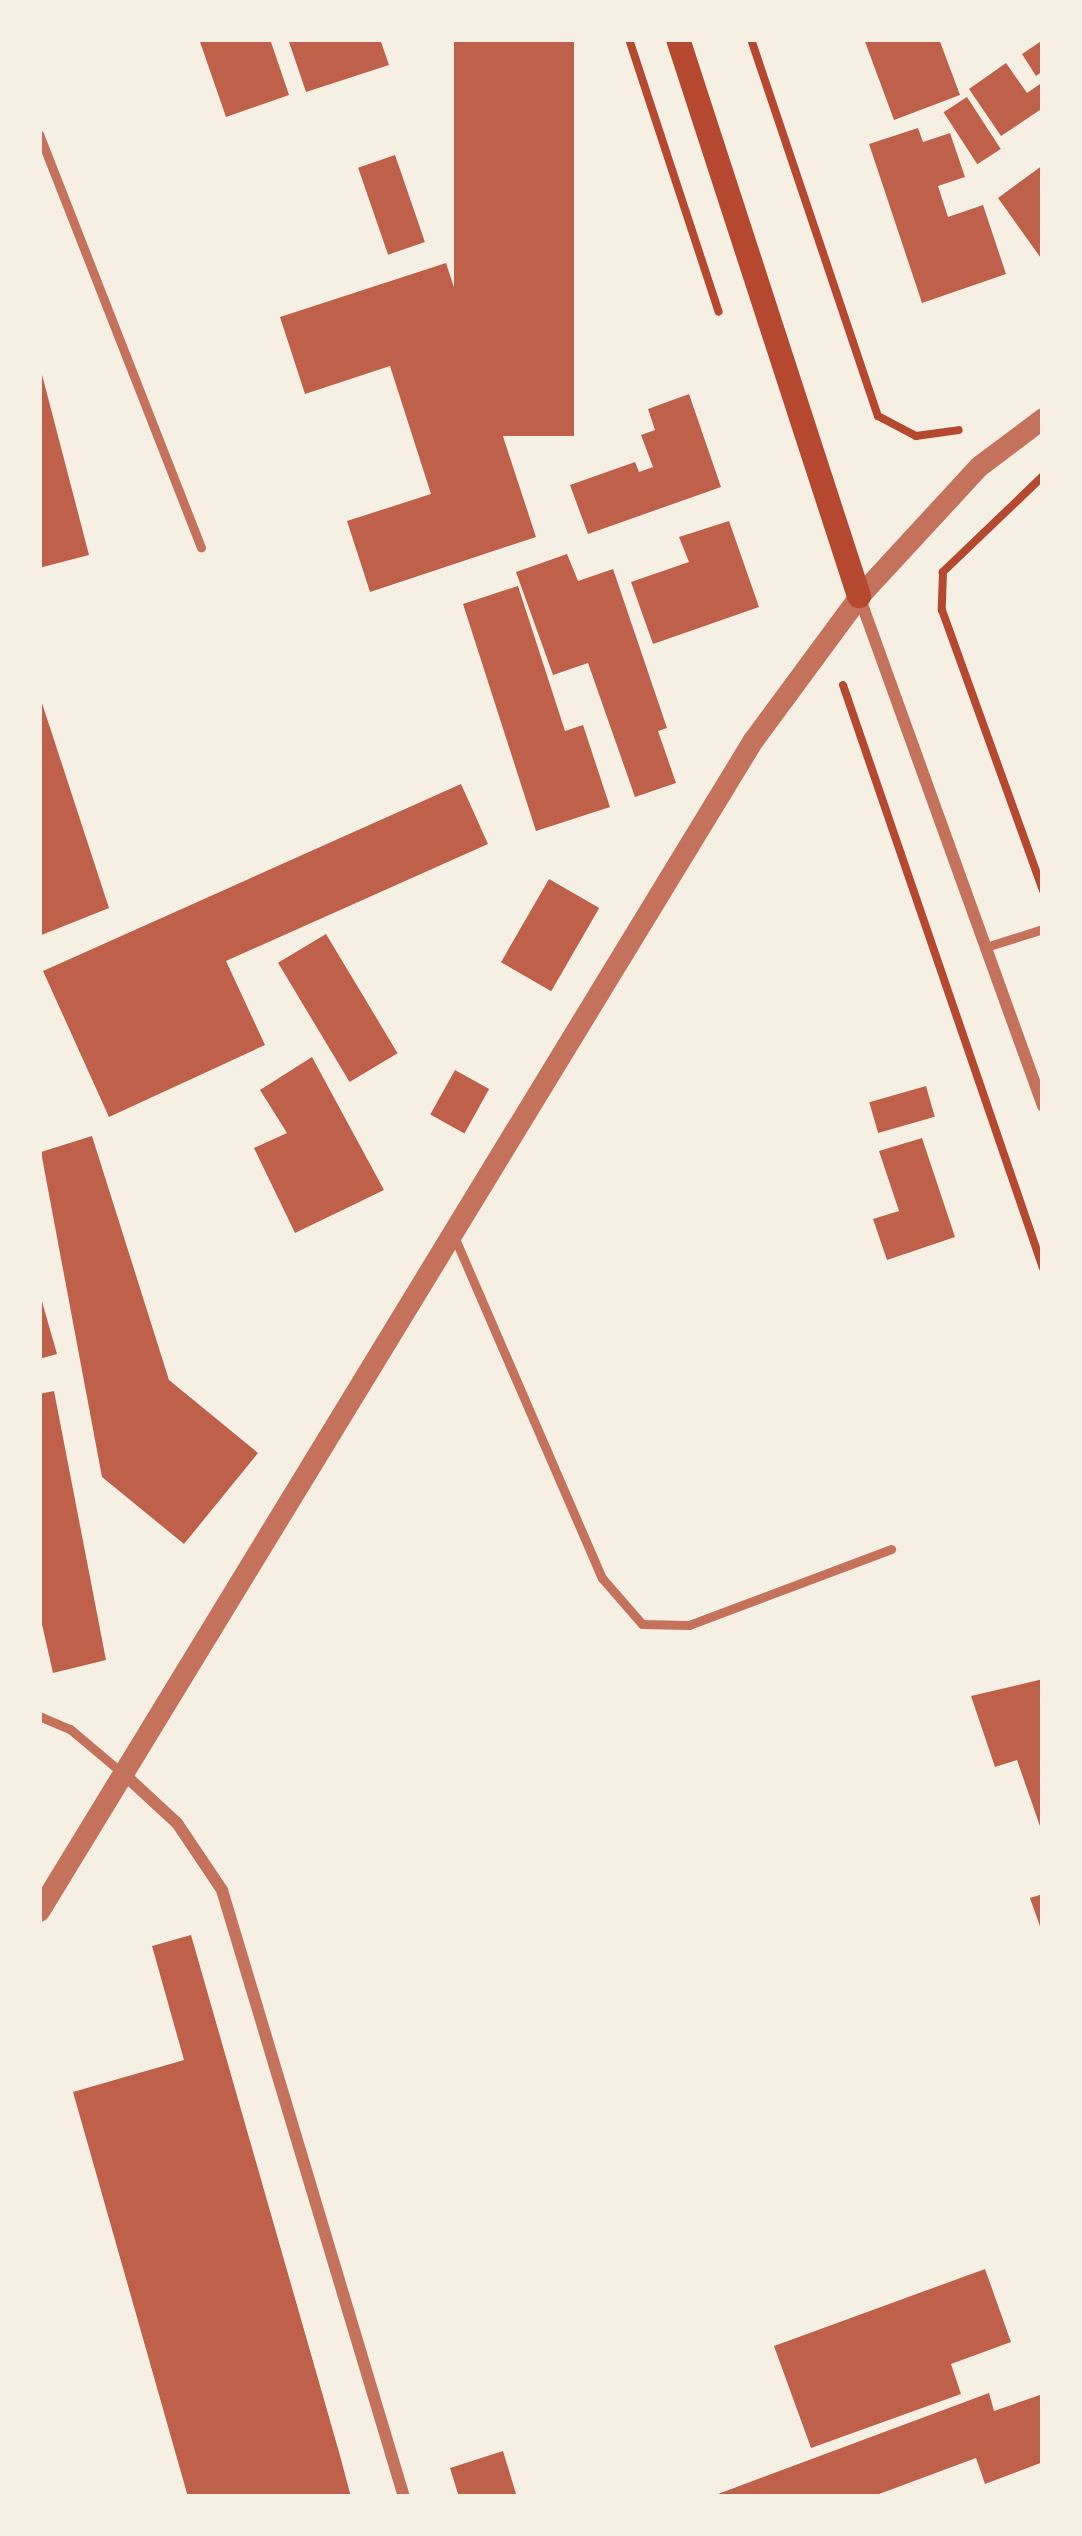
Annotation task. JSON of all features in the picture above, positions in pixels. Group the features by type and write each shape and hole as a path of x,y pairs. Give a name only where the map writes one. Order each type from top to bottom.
{"main road":[{"path":"679,39 859,596"}],"street":[{"path":"39,1911 126,1776 753,740 859,596 979,466 1043,418"},
{"path":"859,596 1043,1106"},
{"path":"126,1776 178,1823 222,1890 404,2497"}],"lane":[{"path":"39,134 201,547"},
{"path":"989,946 1043,929"},
{"path":"454,1234 602,1578 642,1624 689,1625 891,1549"},
{"path":"39,1716 70,1730 126,1776"}],"path":[{"path":"751,39 878,416 916,436 979,421"},
{"path":"1043,476 944,572 943,610 1043,890"}],"building":[{"path":"199,39 270,39 289,95 226,117"},
{"path":"288,39 380,39 389,65 306,92"},
{"path":"454,39 574,39 574,436 454,436"},
{"path":"864,39 939,39 960,95 894,120"},
{"path":"1043,40 1043,71 1036,76 1022,54"},
{"path":"1006,63 1027,93 1043,82 1043,108 1001,136 969,89"},
{"path":"967,97 1001,149 977,164 944,112"},
{"path":"918,128 923,142 950,133 965,177 938,186 948,217 983,205 1006,274 922,303 869,144"},
{"path":"395,155 425,242 388,255 358,168"},
{"path":"1043,165 1043,261 998,198"},
{"path":"446,263 536,537 370,592 347,521 431,494 390,366 305,394 280,317"},
{"path":"39,363 89,555 39,568"},
{"path":"689,394 721,487 588,534 570,485 635,462 639,472 653,467 641,435 655,430 648,409"},
{"path":"729,521 759,607 653,644 631,582 689,562 679,537"},
{"path":"567,554 578,581 613,569 667,728 658,731 676,783 635,797 588,663 553,675 516,572"},
{"path":"518,586 565,731 583,725 610,807 536,831 463,604"},
{"path":"39,694 109,908 39,936"},
{"path":"461,784 488,844 226,961 265,1045 109,1117 43,971"},
{"path":"549,879 599,908 551,991 501,962"},
{"path":"326,934 398,1053 350,1082 278,963"},
{"path":"312,1057 384,1190 295,1233 254,1148 287,1133 260,1090"},
{"path":"455,1070 489,1089 464,1134 430,1115"},
{"path":"926,1086 935,1117 878,1133 869,1102"},
{"path":"92,1136 169,1380 258,1453 184,1544 102,1477 41,1152"},
{"path":"922,1138 955,1237 887,1260 873,1219 899,1211 879,1151"},
{"path":"39,1291 57,1354 39,1359"},
{"path":"54,1391 106,1660 53,1673 39,1611 39,1394"},
{"path":"1043,1679 1042,1832 1017,1760 995,1767 971,1696"},
{"path":"1043,1894 1043,1932 1042,1932 1030,1898"},
{"path":"191,1935 351,2497 188,2497 73,2092 184,2060 152,1946"},
{"path":"985,2269 1011,2342 951,2364 961,2394 811,2448 774,2346"},
{"path":"989,2393 994,2411 1043,2394 1043,2462 985,2484 976,2458 871,2497 710,2497"},
{"path":"503,2451 517,2497 459,2497 450,2468"}]}
